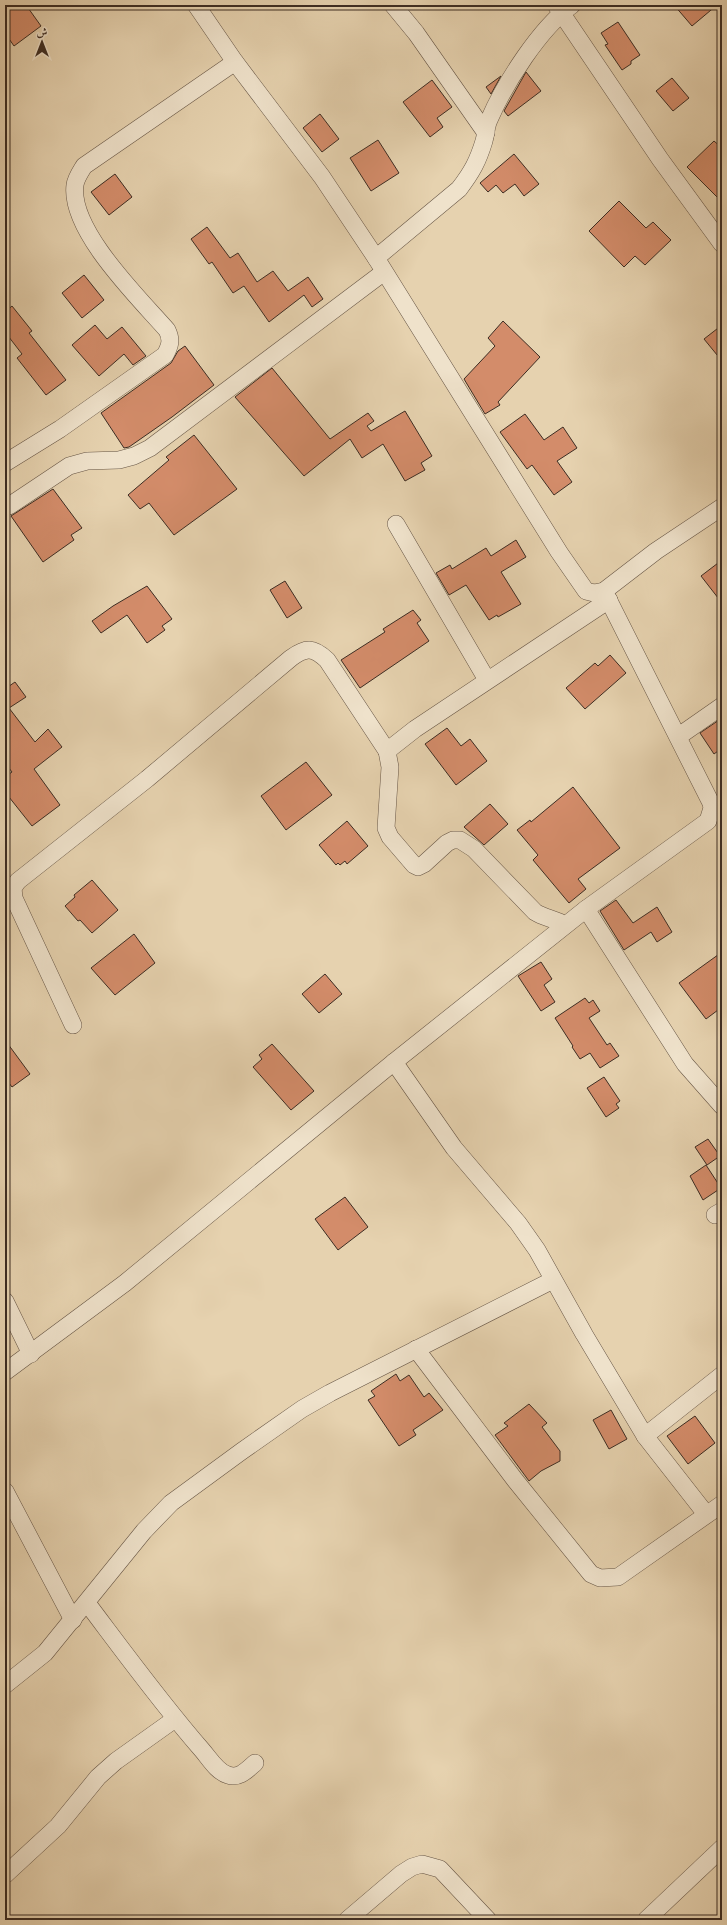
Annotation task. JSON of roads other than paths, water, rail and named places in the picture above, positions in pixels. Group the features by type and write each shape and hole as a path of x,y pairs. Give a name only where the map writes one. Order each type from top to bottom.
{"street":[{"path":"196,5 236,62 322,177 380,265 579,583 590,593 606,596"},
{"path":"393,5 416,33 486,133"},
{"path":"9,506 69,466 86,461 120,460 134,456 150,448 380,265 459,189 477,165 488,122 500,96 525,57 563,8 660,159 722,244"},
{"path":"5,464 66,424 165,355 169,348 170,337 167,330 116,273 99,250 84,224 75,197 75,184 84,166 236,62"},
{"path":"387,751 403,737 606,596 656,551 722,507"},
{"path":"396,524 487,680"},
{"path":"5,1372 125,1283 394,1062 565,925 705,824 717,805 606,596"},
{"path":"73,1025 14,898 13,888 18,881 147,779 300,652 311,650 319,652 327,660 387,751 390,767 386,828 390,837 414,866 418,867 424,864 447,843 453,840 460,840 474,849 535,912 565,925"},
{"path":"679,736 722,706"},
{"path":"586,909 685,1064 722,1106"},
{"path":"394,1062 454,1148 518,1223 537,1250 553,1280 645,1436 706,1514"},
{"path":"5,1685 45,1653 144,1531 171,1503 302,1409 359,1377 553,1280"},
{"path":"5,1301 31,1354"},
{"path":"416,1349 515,1480 591,1574 600,1578 618,1577 722,1504"},
{"path":"645,1436 722,1375"},
{"path":"5,1491 73,1620"},
{"path":"87,1603 175,1719 217,1767 227,1775 235,1776 243,1773 255,1764"},
{"path":"5,1875 58,1826 98,1778 116,1761 175,1719"},
{"path":"646,1920 722,1848"},
{"path":"347,1920 401,1874 412,1867 422,1864 440,1869 488,1920"}]}
